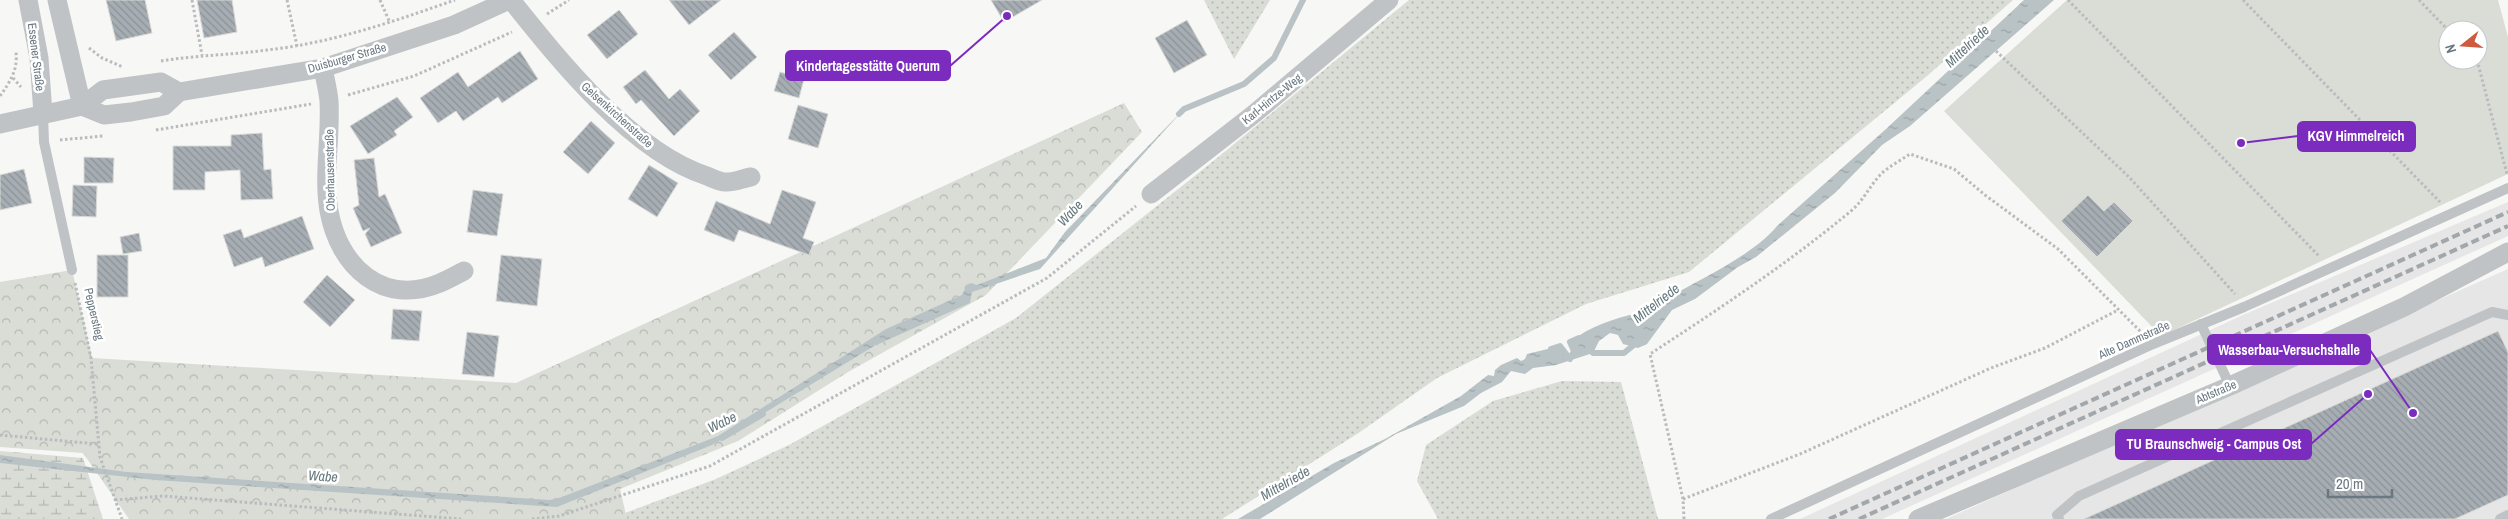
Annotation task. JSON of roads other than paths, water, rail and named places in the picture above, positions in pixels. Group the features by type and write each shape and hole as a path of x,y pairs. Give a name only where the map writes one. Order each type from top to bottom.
{"street":[{"name":"Essener Straße","path":"28,0 39,58 43,114"},
{"path":"57,0 82,106"},
{"name":"Duisburger Straße","path":"82,106 104,115 131,112 164,106 179,92 324,68 454,25 510,0"},
{"name":"Gelsenkirchenstraße","path":"510,0 553,53 593,95 662,155 691,171 725,182 751,177"},
{"name":"Karl-Hintze-Weg","path":"1151,194 1254,114 1388,0"},
{"name":"Oberhausenstraße","path":"324,68 329,100 329,211 336,237 348,259 360,274 376,284 393,290 417,290 440,284 464,271"},
{"path":"0,124 82,106 103,90 161,82 179,92"},
{"name":"Abtstraße","path":"1918,519 2230,386 2404,307 2508,252"}],"lane":[{"path":"43,114 44,142 72,270"},
{"name":"Alte Dammstraße","path":"1772,519 2153,344 2244,307 2508,188"},
{"path":"2059,519 2057,515 2079,496 2492,312 2508,315"},
{"path":"2201,324 2230,386"},
{"path":"2500,519 2508,516"}],"water":[{"path":"2024,0 2054,0 1910,126 1882,145 1835,193 1756,257 1738,267 1695,299 1672,310 1647,344 1638,348 1623,344 1618,335 1610,333 1599,341 1593,353 1556,365 1533,368 1525,374 1511,371 1502,382 1481,393 1464,406 1396,434 1260,519 1238,519 1334,463 1385,439 1461,396 1488,375 1494,376 1495,370 1501,365 1517,358 1521,361 1525,359 1527,354 1560,346 1570,359 1574,351 1570,342 1585,332 1620,318 1639,313 1654,313 1680,291 1745,254 1768,236 1886,129"},
{"path":"1184,109 1040,269 972,292 970,303 874,346 712,445 557,507 155,480 0,463 0,455 127,472 550,500 562,497 718,436 886,329 962,295 967,285 971,283 977,285 1046,258 1065,232"}],"waterway":[{"name":"Wabe","path":"1179,114 1184,109 1244,84 1274,58 1303,0"},
{"name":"Mittelriede","path":"1551,349 1560,346 1570,359 1574,351 1570,342 1579,338 1581,341"},
{"name":"Mittelriede","path":"1588,348 1593,353 1624,353 1635,344 1636,340"},
{"name":"Wabe","path":"722,438 763,414"}],"railway":[{"path":"1829,519 2508,212"},
{"path":"1859,519 2508,226"}],"place":[{"name":"Kindertagesstätte Querum","path":"1007,16"},
{"name":"KGV Himmelreich","path":"2241,143"},
{"name":"TU Braunschweig - Campus Ost","path":"2368,394"},
{"name":"Wasserbau-Versuchshalle","path":"2413,413"}]}
